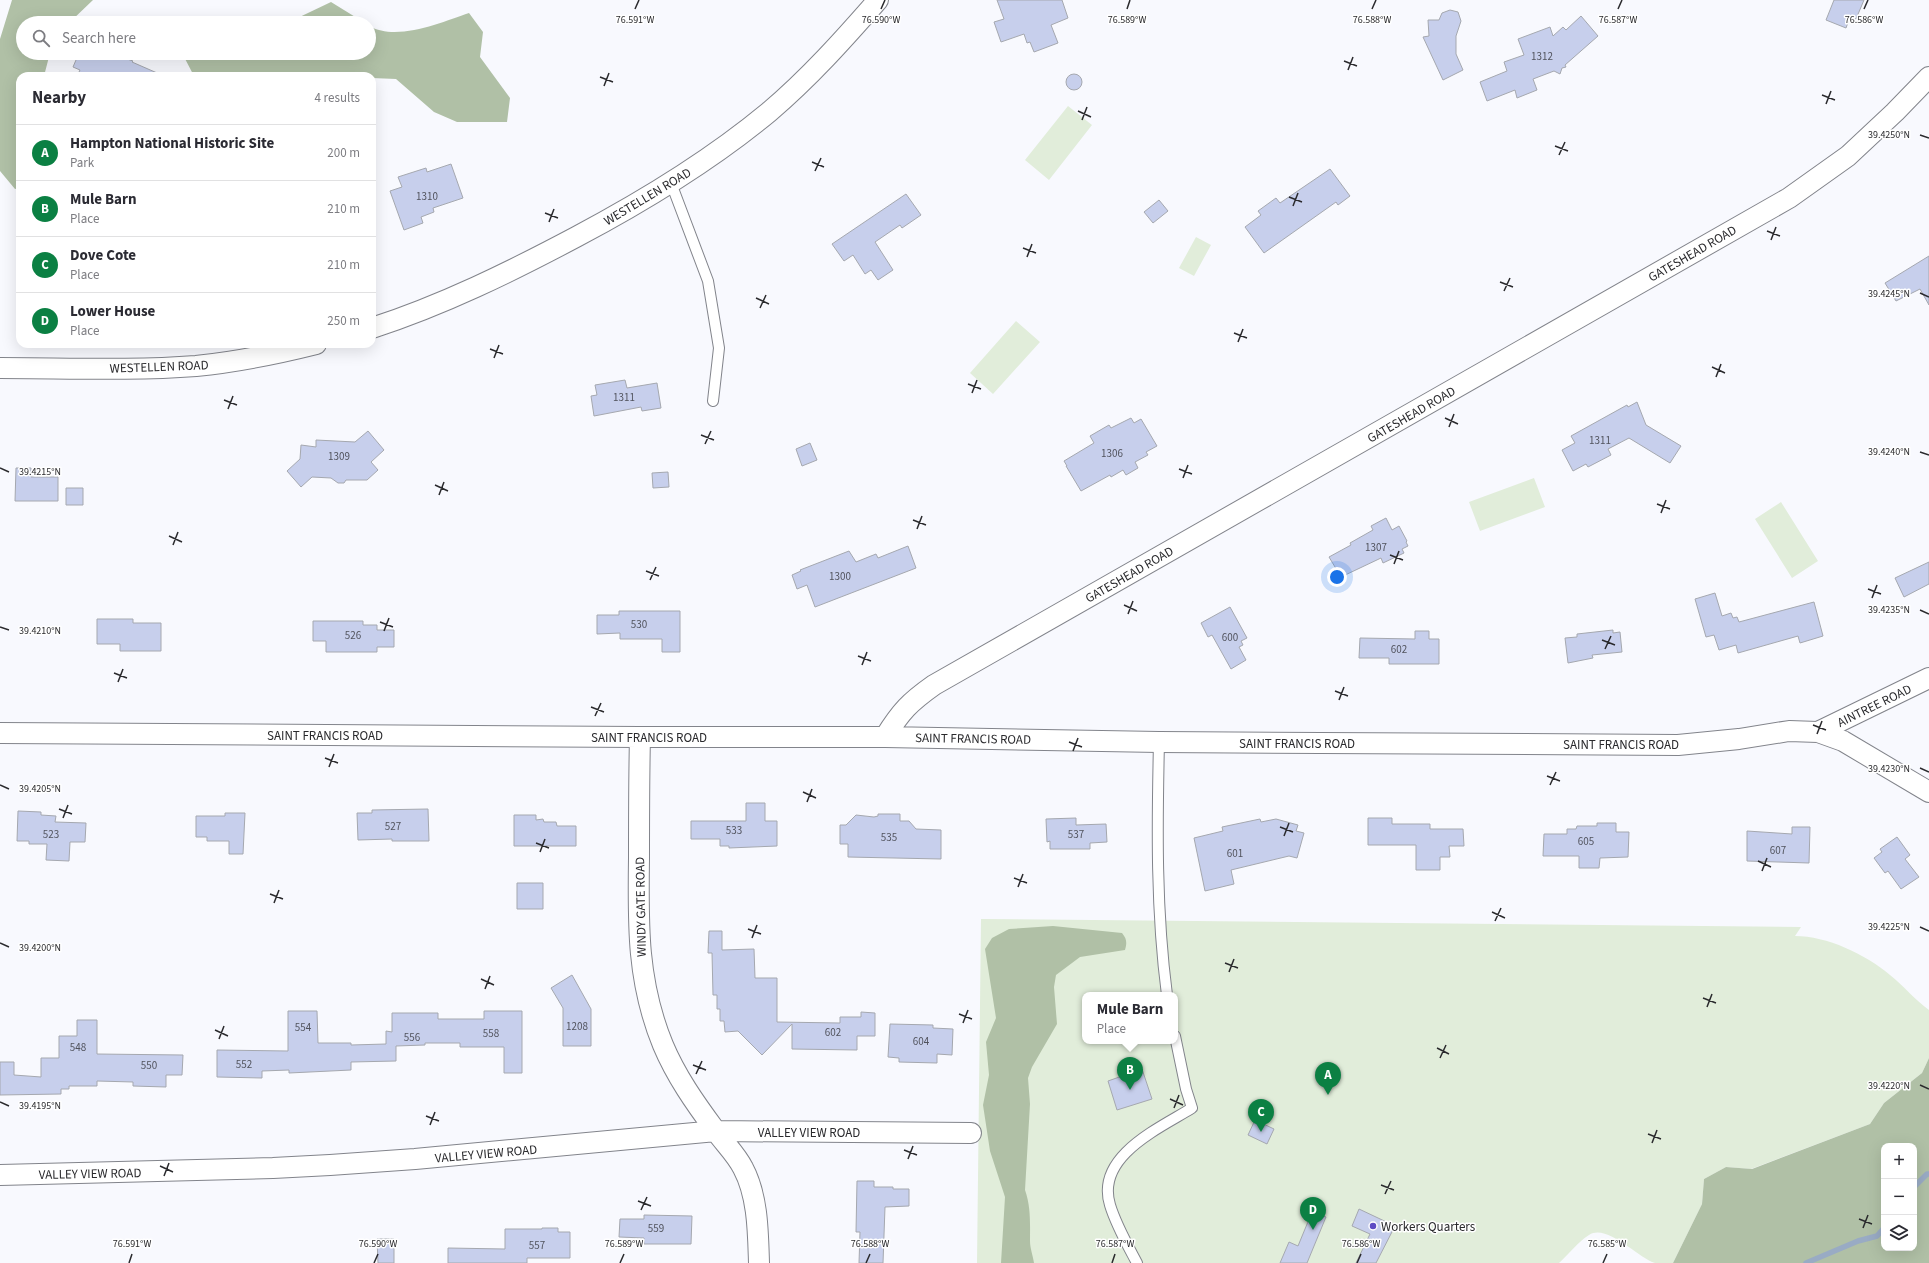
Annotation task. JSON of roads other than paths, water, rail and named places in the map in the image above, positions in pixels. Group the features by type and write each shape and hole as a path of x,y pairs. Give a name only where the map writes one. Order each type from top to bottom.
{"street":[{"name":"WESTELLEN ROAD","path":"376,326 457,296 494,279 599,225 671,183 742,134 770,111 816,68 878,0"},
{"name":"GATESHEAD ROAD","path":"885,737 898,715 914,699 934,684 1789,198 1848,156 1895,112 1929,77"},
{"name":"WESTELLEN ROAD","path":"0,368 161,368 195,366 260,357 299,348"},
{"name":"AINTREE ROAD","path":"1818,732 1929,678"},
{"name":"SAINT FRANCIS ROAD","path":"0,733 885,737 1159,742 1678,745 1739,739 1789,731 1818,732 1843,741 1929,792"},
{"name":"WINDY GATE ROAD","path":"640,737 638,917 641,963 650,1005 663,1044 681,1081 716,1131 732,1150 744,1169 754,1209 759,1263"},
{"name":"VALLEY VIEW ROAD","path":"0,1175 274,1168 330,1165 431,1158 716,1131 971,1133"}],"lane":[{"path":"671,183 708,281 719,348 713,401"},
{"path":"1159,742 1157,843 1160,930 1167,992"},
{"path":"1137,1263 1117,1225 1109,1203 1109,1185 1113,1170 1120,1157 1134,1144 1192,1108 1186,1089 1177,1044"}],"waterway":[{"path":"1917,1184 1927,1174 1929,1174"},
{"path":"1806,1263 1858,1241 1877,1236 1881,1231"}],"place":[{"name":"Mule Barn","path":"1130,1090"},
{"name":"Hampton National Historic Site","path":"1328,1095"},
{"name":"Dove Cote","path":"1261,1132"},
{"name":"Workers Quarters","path":"1373,1226"},
{"name":"Lower House","path":"1313,1230"}]}
